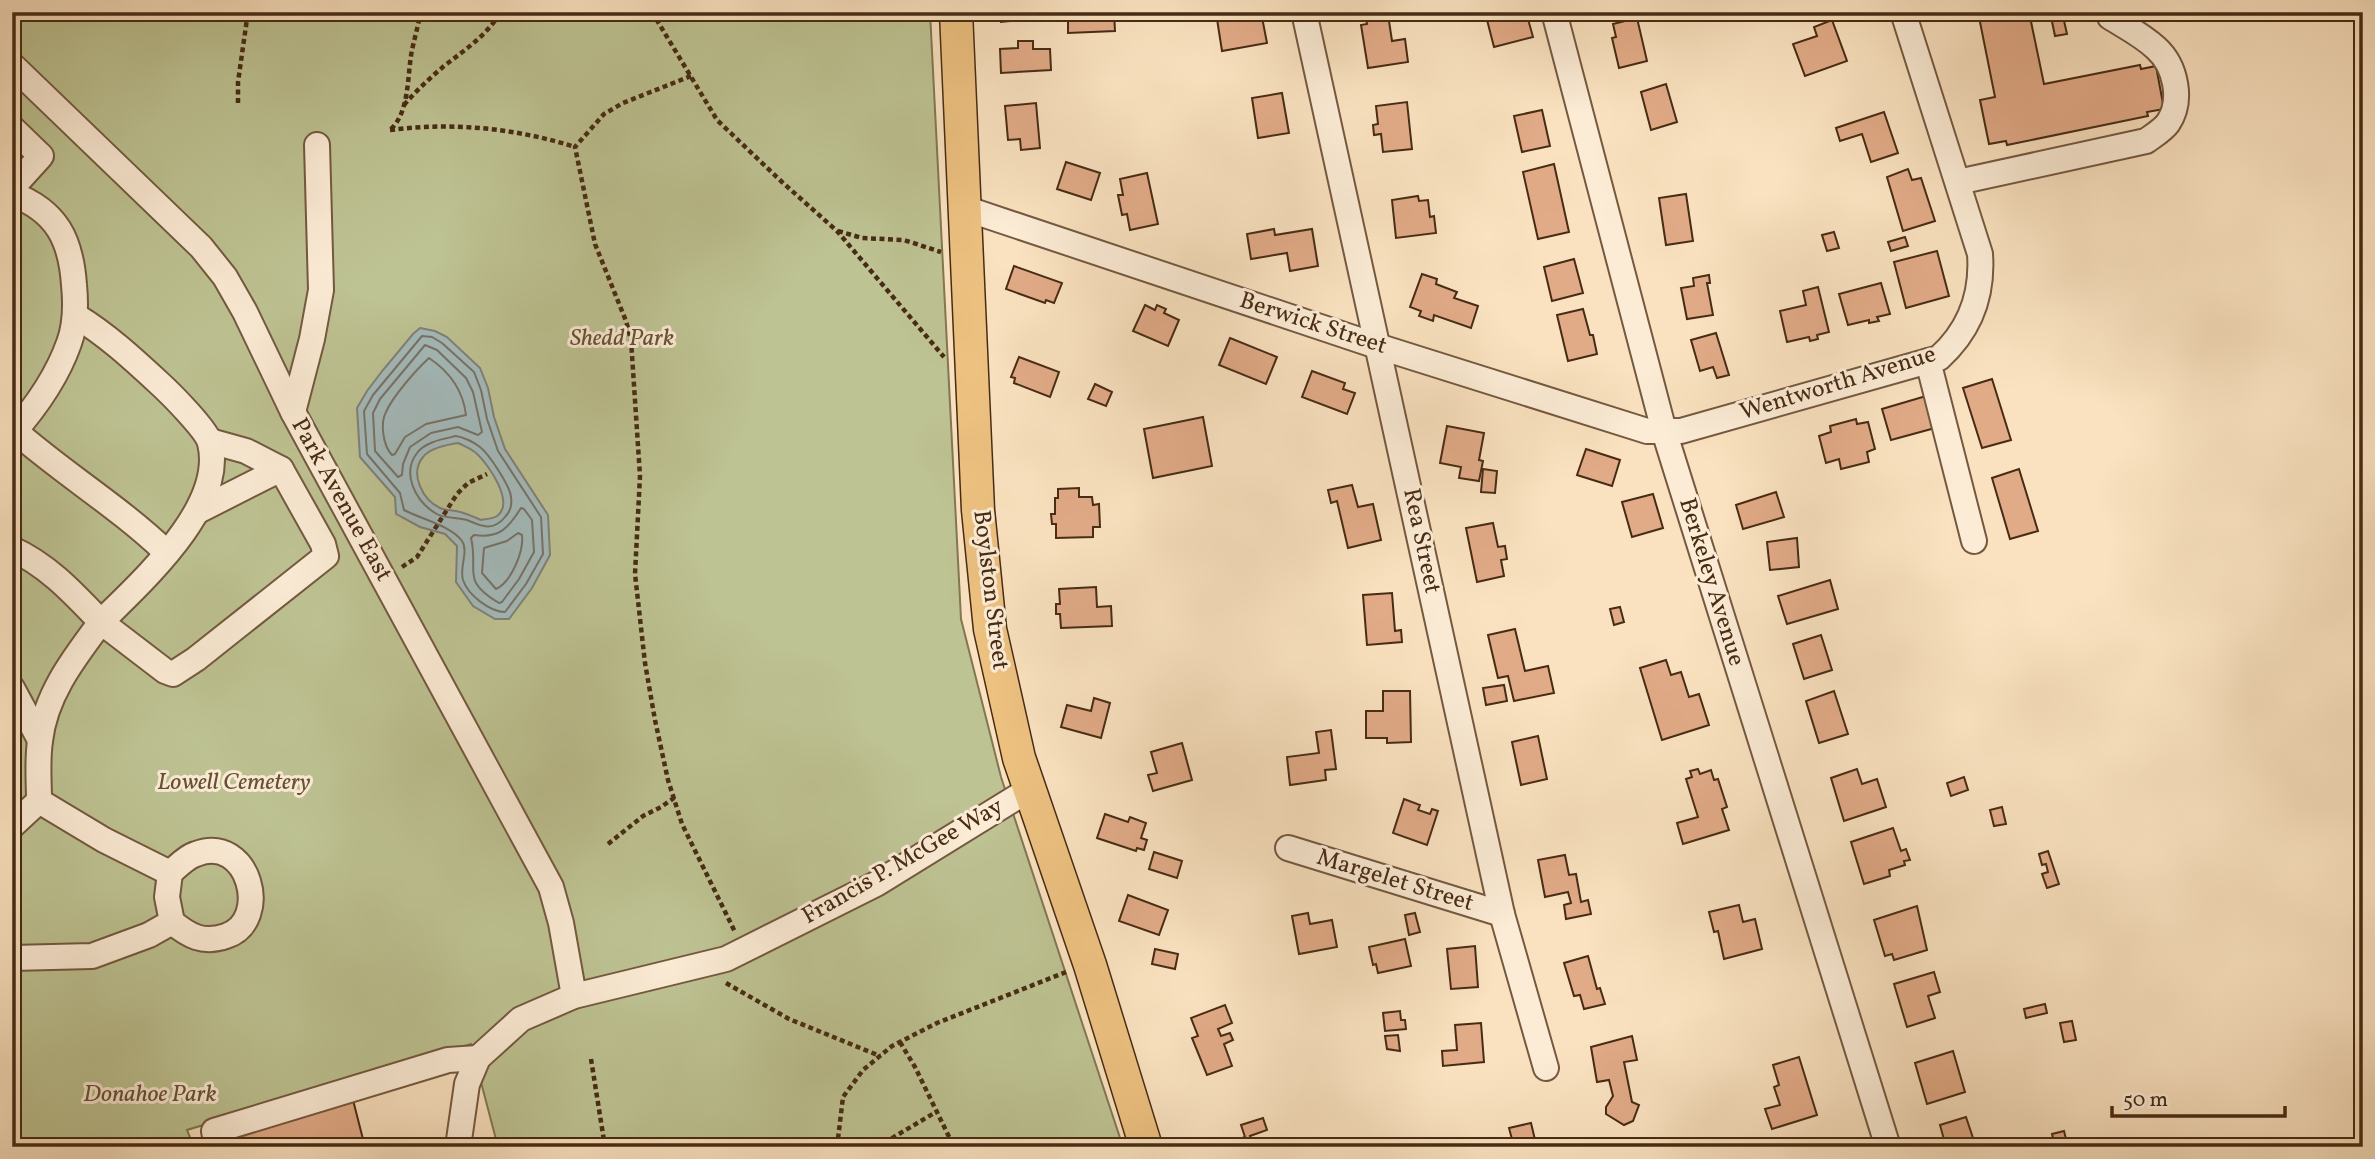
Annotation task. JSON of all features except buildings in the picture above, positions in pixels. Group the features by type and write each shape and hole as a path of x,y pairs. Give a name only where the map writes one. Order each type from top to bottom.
{"main road":[{"name":"Boylston Street","path":"956,12 978,510 989,629 1019,758 1090,965 1146,1147"}],"street":[{"name":"Rea Street","path":"1304,12 1502,914 1546,1068"},
{"name":"Berkeley Avenue","path":"1554,12 1664,430 1888,1147"},
{"name":"Wentworth Avenue","path":"1664,430 1681,431 1939,358 1967,325 1978,298 1980,254 1903,12"},
{"path":"1958,182 2146,141 2166,126 2175,111 2177,86 2170,69 2159,50 2142,36 2110,18"},
{"name":"Park Avenue East","path":"12,65 201,247 245,312 293,412 551,887 561,923 574,996"},
{"path":"12,128 41,156 12,188"},
{"path":"293,412 312,339 321,290 317,145"},
{"path":"12,194 42,211 67,241 73,265 76,316 69,344 49,387 14,432 137,523 166,552"},
{"name":"Berwick Street","path":"964,208 1377,346 1647,430 1664,430"},
{"path":"12,549 27,555 67,586 101,622 165,671 173,674 326,556 323,544 281,469 246,451 210,441 163,387 100,331 76,316"},
{"path":"1928,361 1974,541"},
{"path":"12,827 39,801 40,740 50,699 69,665 101,622 152,571 198,511 213,470 210,441"},
{"path":"198,511 281,469"},
{"path":"12,688 40,740"},
{"name":"Francis P. McGee Way","path":"458,1147 467,1084 478,1058 521,1019 574,996 726,958 876,884 1030,789"},
{"path":"39,801 104,840 170,873"},
{"name":"Margelet Street","path":"1288,848 1502,914"},
{"path":"215,849 233,857 246,872 251,905 246,923 233,934 218,939 189,936 172,922 167,897 170,873 193,854 215,849"},
{"path":"12,958 92,956 149,935 172,922"},
{"path":"217,1147 214,1131 448,1060 478,1058"}],"path":[{"path":"238,103 238,82 248,12"},
{"path":"421,12 412,49 404,105 398,123 390,130 439,127 493,129 520,132 575,147"},
{"path":"404,105 419,88 491,29 501,12"},
{"path":"652,12 718,120 837,230 952,365"},
{"path":"575,147 604,114 623,103 691,76"},
{"path":"575,147 595,244 631,340 640,476 635,574 645,663 655,720 682,824 738,939"},
{"path":"837,230 862,238 904,240 945,253"},
{"path":"402,568 417,557 468,483 487,474"},
{"path":"608,844 643,816 674,798"},
{"path":"837,1147 843,1097 863,1070 880,1056 937,1023 1049,977 1090,965"},
{"path":"692,967 789,1019 880,1056"},
{"path":"900,1042 954,1147"},
{"path":"591,1059 604,1147"},
{"path":"877,1147 936,1112"}],"green space":[{"name":"Shedd Park","path":"12,12 930,12 961,619 1001,777 1123,1147 498,1147 471,1044 187,1130 194,1147 12,1147"}],"water":[{"path":"420,328 447,337 480,368 505,449 548,515 550,555 532,588 509,619 495,619 473,606 456,582 457,546 445,534 420,527 396,514 395,497 360,457 357,408 367,391","holes":["458,443 482,459 498,484 503,502 502,510 495,517 481,520 440,508 423,493 417,471 423,457 439,447"]}],"park label":[{"name":"Lowell Cemetery","path":"234,783"},
{"name":"Donahoe Park","path":"150,1095"}]}
